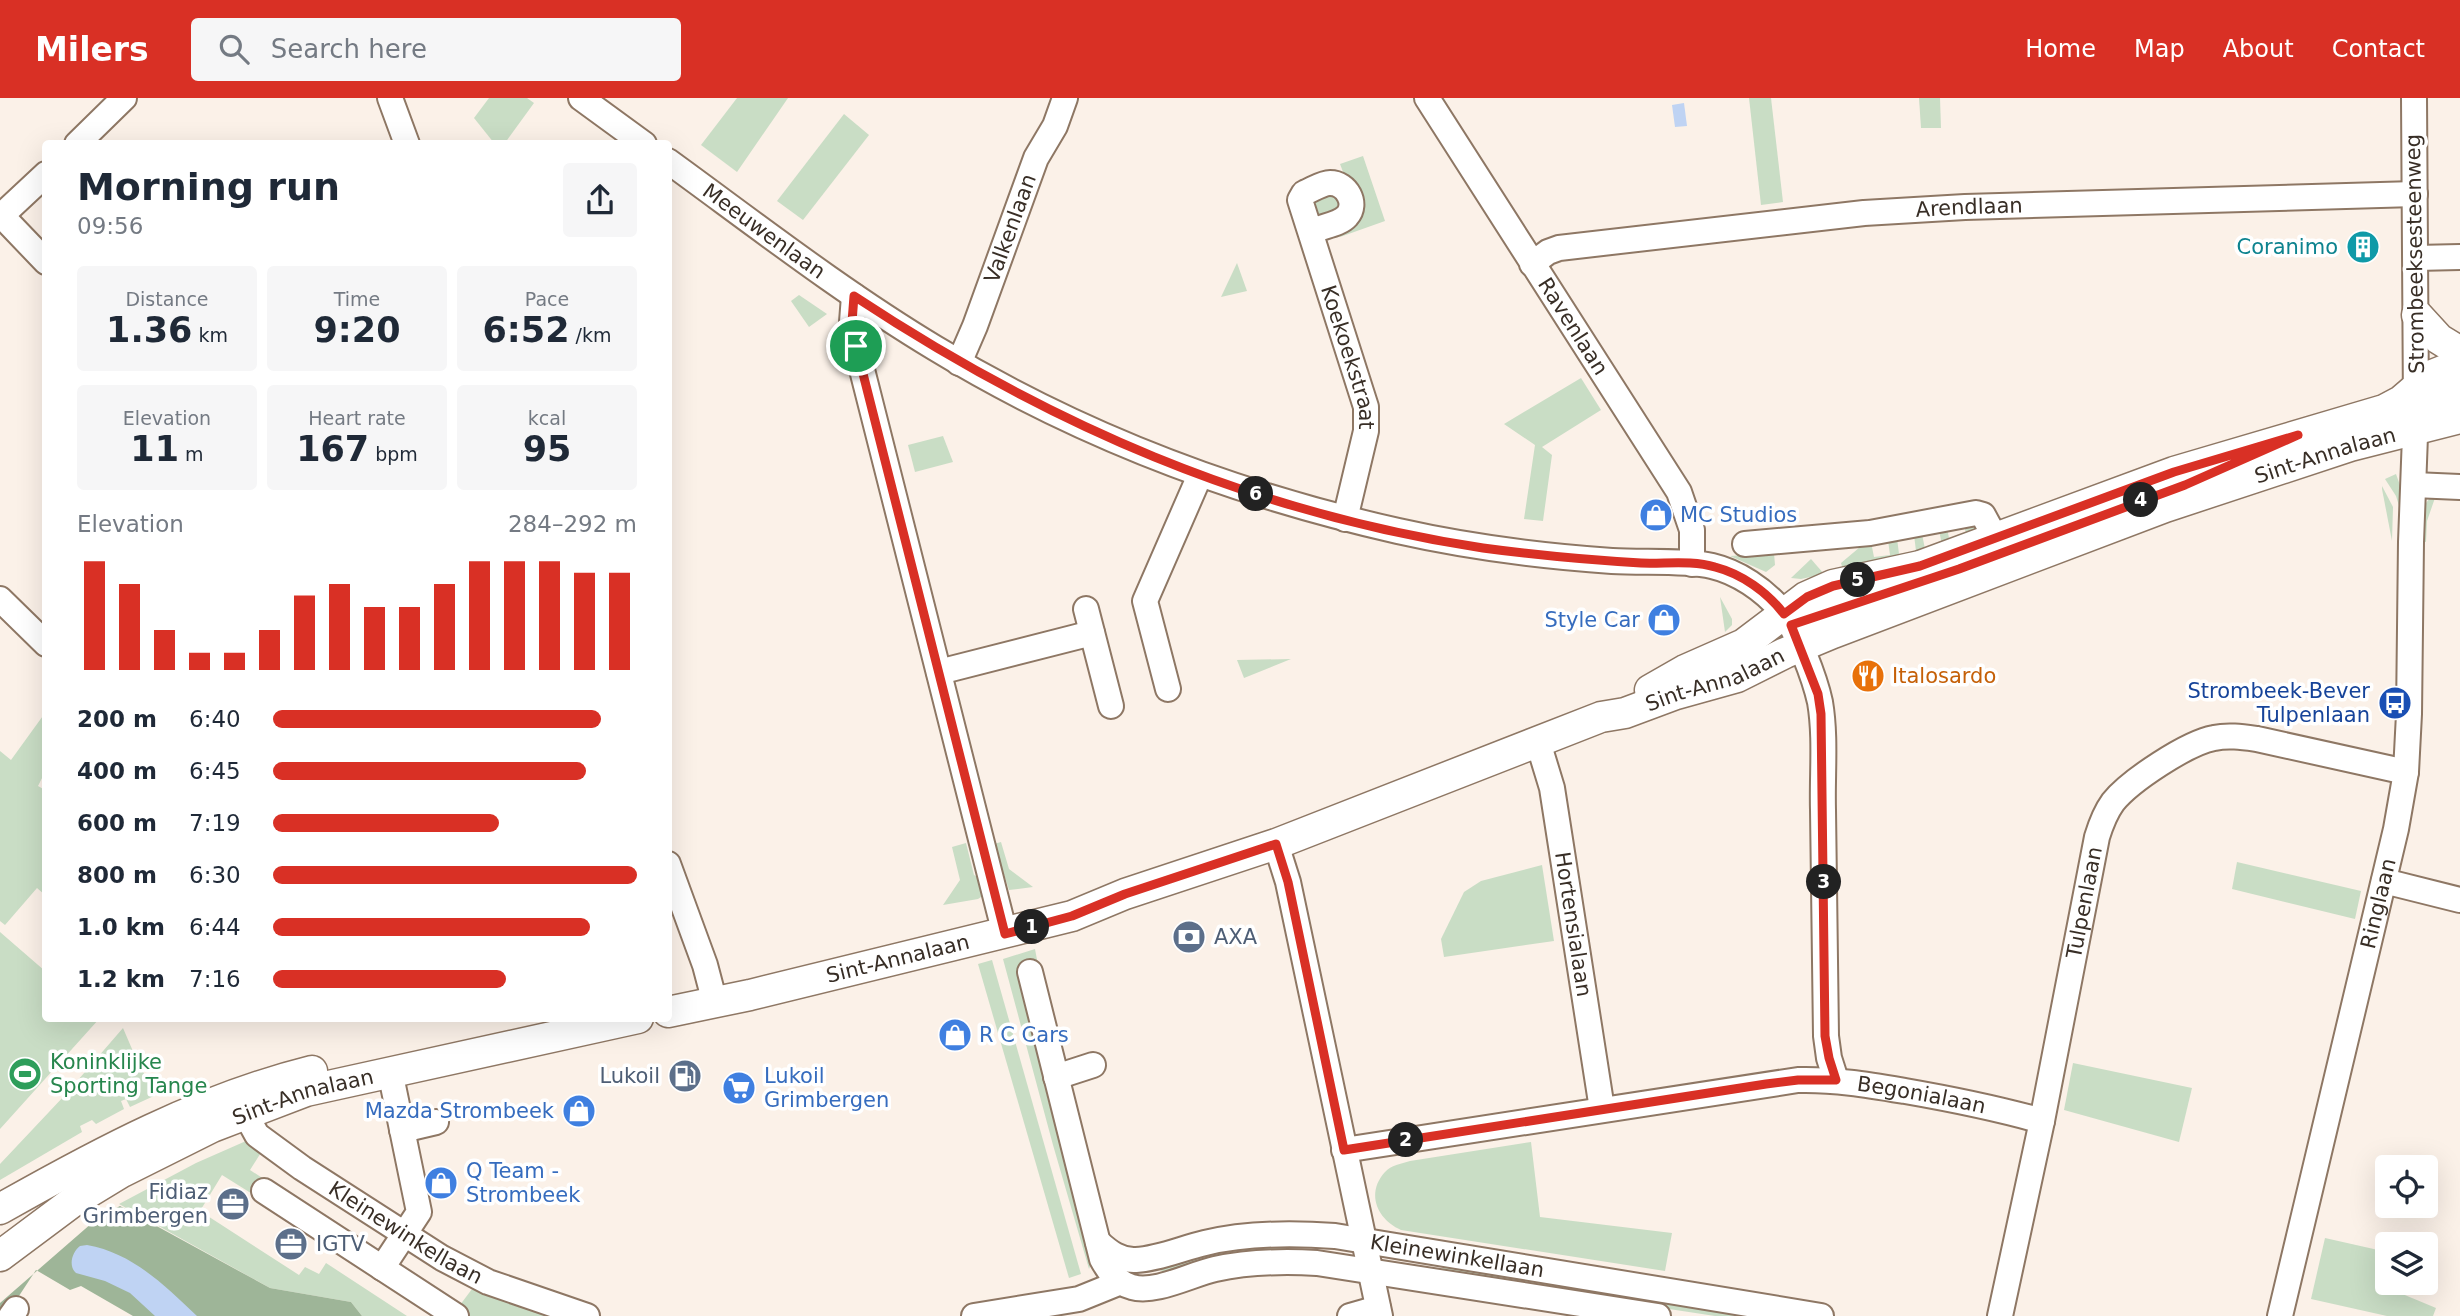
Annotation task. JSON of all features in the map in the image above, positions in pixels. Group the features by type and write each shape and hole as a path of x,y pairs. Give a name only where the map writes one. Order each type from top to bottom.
{"main road":[{"path":"2417,315 2446,345 2460,352"},
{"name":"Sint-Annalaan","path":"1792,628 2350,446 2416,408 2430,376 2460,364"},
{"name":"Sint-Annalaan","path":"672,1010 713,993 1002,925 1057,902 1125,894 1276,844 1601,718 1625,713 1676,694 1737,677 1792,628 1807,597 1833,586 1920,566 2174,472 2384,410 2401,401 2416,408 2460,418"},
{"name":"Sint-Annalaan","path":"672,993 713,993"},
{"name":"Sint-Annalaan","path":"0,1209 159,1125 229,1096 341,1064 531,1022"},
{"name":"Sint-Annalaan","path":"0,1256 62,1209 113,1176 183,1140 306,1091 580,1024 599,1022"}],"street":[{"path":"81,140 124,98"},
{"path":"390,98 406,140"},
{"path":"581,98 639,140"},
{"name":"Valkenlaan","path":"959,363 1036,158 1055,126 1065,98"},
{"name":"Ravenlaan","path":"1427,98 1679,492 1692,530 1692,564"},
{"name":"Strombeeksesteenweg","path":"2414,98 2417,315 2414,485"},
{"name":"Meeuwenlaan","path":"672,164 854,296 959,363 1069,421 1246,491 1414,535 1515,552 1715,566 1757,587 1792,628"},
{"path":"42,178 1,215 42,258"},
{"name":"Arendlaan","path":"1532,264 1559,248 1864,213 1965,207 2415,194"},
{"name":"Koekoekstraat","path":"1312,236 1366,407 1366,430 1345,519"},
{"path":"2416,257 2460,257"},
{"path":"854,296 853,334 1002,925"},
{"name":"Sint-Annalaan","path":"1792,628 2185,485 2460,391"},
{"name":"Sint-Annalaan","path":"2185,485 2298,435"},
{"path":"1168,689 1145,601 1200,475"},
{"path":"2414,485 2460,487"},
{"name":"Ringlaan","path":"2280,1316 2384,881 2406,772 2414,485"},
{"path":"1745,544 1870,533 1976,513 1983,515 1996,539"},
{"path":"0,599 42,640"},
{"path":"939,672 1089,621 1111,706"},
{"path":"1792,628 1818,694 1821,714 1825,1036 1836,1080"},
{"name":"Tulpenlaan","path":"2000,1316 2042,1121 2097,837 2102,820 2123,791 2186,748 2213,738 2233,736 2406,772"},
{"name":"Hortensialaan","path":"1538,742 1552,788 1602,1109"},
{"path":"1276,844 1288,882 1379,1312 1350,1316"},
{"path":"672,875 713,993"},
{"path":"2384,881 2460,901"},
{"path":"974,1316 1079,1299 1121,1282 1109,1272 1102,1259 1030,972"},
{"path":"1056,1077 1093,1065"},
{"path":"382,1268 419,1212 390,1071"},
{"name":"Begonialaan","path":"1344,1150 1798,1080 1836,1080 1985,1105 2042,1121"},
{"name":"Kleinewinkellaan","path":"246,1115 257,1135 302,1168 442,1258 488,1282 587,1316"},
{"path":"402,1129 436,1122"},
{"path":"264,1191 456,1316"},
{"name":"Kleinewinkellaan","path":"1098,1242 1109,1253 1123,1259 1137,1260 1207,1242 1313,1234 1821,1316"},
{"name":"Kleinewinkellaan","path":"1121,1282 1134,1288 1149,1289 1215,1269 1289,1261 1317,1263 1658,1316"}],"green space":[{"path":"489,98 527,98 534,103 507,140 492,140 474,118"},
{"path":"737,98 788,98 737,172 701,145"},
{"path":"1749,98 1771,98 1783,202 1761,205"},
{"path":"1919,98 1940,98 1941,128 1921,128"},
{"path":"844,114 869,135 803,220 777,201"},
{"path":"1363,156 1385,221 1340,237 1333,232 1345,177 1340,164"},
{"path":"1340,195 1339,209 1315,215 1313,201"},
{"path":"1237,263 1247,291 1221,297"},
{"path":"799,295 827,314 809,327 791,301"},
{"path":"1581,378 1601,410 1542,447 1552,455 1543,521 1524,519 1535,445 1504,424"},
{"path":"943,436 953,462 915,472 908,445"},
{"path":"2396,474 2401,488 2400,509 2396,496 2385,479"},
{"path":"2382,486 2393,507 2392,541 2382,489"},
{"path":"2436,495 2427,521 2426,542 2421,542 2424,508 2430,498"},
{"path":"1978,521 1981,537 1843,570 1841,563 1866,542 1871,542 1874,557 1890,555 1888,540 1897,538 1899,554 1916,551 1914,535 1922,534 1925,549 1942,545 1939,530 1947,528 1950,543 1967,539 1964,524"},
{"path":"1774,553 1775,565 1766,572 1730,556"},
{"path":"1811,559 1824,574 1801,579 1791,578"},
{"path":"1720,597 1732,619 1732,625 1725,632"},
{"path":"1291,659 1244,678 1237,660"},
{"path":"42,717 42,778 38,786 42,788 42,892 37,888 5,925 0,921 0,751 11,760"},
{"path":"1001,842 1009,869 1033,887 1009,890 994,844"},
{"path":"966,843 974,875 981,879 984,895 978,899 943,905 960,880 952,847"},
{"path":"2237,862 2361,891 2355,919 2232,889"},
{"path":"1542,865 1554,941 1444,957 1441,939 1464,892 1481,881"},
{"name":"Koninklijke Sporting Tange","path":"0,932 42,968 42,1022 96,1022 0,1129"},
{"path":"1035,949 1038,965 1019,971 1048,1100 1092,1261 1089,1269 1003,959"},
{"path":"992,960 1081,1274 1069,1278 978,964"},
{"path":"123,1028 156,1095 130,1107 126,1099 121,1101 124,1109 96,1124 92,1120 80,1126 82,1132 0,1180 0,1164"},
{"path":"2073,1063 2192,1088 2179,1142 2064,1110"},
{"path":"246,1141 262,1151 250,1170 267,1181 257,1197 222,1175 200,1211 299,1275 305,1267 319,1274 326,1263 407,1316 362,1316 351,1302 270,1288 119,1204 196,1163"},
{"path":"1531,1142 1540,1217 1672,1233 1665,1271 1401,1230 1386,1220 1377,1205 1375,1197 1379,1180 1393,1166"},
{"path":"120,1206 270,1288 351,1302 362,1316 133,1316 81,1286 70,1290 37,1271 100,1216"},
{"path":"2325,1238 2375,1249 2375,1295 2405,1295 2436,1308 2433,1316 2387,1316 2311,1299"},
{"path":"1286,1245 1287,1252 1198,1263 1164,1272 1158,1269 1214,1250"},
{"path":"1443,1266 1576,1286 1577,1290 1442,1271"},
{"path":"33,1274 15,1302 0,1316 0,1303"},
{"path":"475,1285 551,1316 459,1316 460,1305"},
{"path":"1609,1292 1776,1316 1715,1316 1610,1300"}],"water":[{"path":"1684,103 1687,126 1675,127 1672,105"},
{"path":"80,1246 104,1249 134,1263 160,1282 197,1316 155,1316 130,1293 105,1281 76,1273 72,1267 73,1255"}],"place":[{"name":"Coranimo","path":"2363,247"},
{"name":"MC Studios","path":"1656,515"},
{"name":"Style Car","path":"1664,620"},
{"name":"Italosardo","path":"1868,676"},
{"name":"Strombeek-Bever Tulpenlaan","path":"2395,703"},
{"name":"AXA","path":"1189,937"},
{"name":"R C Cars","path":"955,1035"},
{"name":"Koninklijke Sporting Tange","path":"25,1074"},
{"name":"Lukoil","path":"685,1076"},
{"name":"Lukoil Grimbergen","path":"739,1088"},
{"name":"Mazda Strombeek","path":"579,1111"},
{"name":"Q Team - Strombeek","path":"441,1183"},
{"name":"Fidiaz Grimbergen","path":"233,1204"},
{"name":"IGTV","path":"291,1244"}],"route":[{"path":"854,296 932,347 1069,421 1140,452 1236,488 1345,519 1481,547 1548,556 1715,566 1757,587 1784,614 1807,597 1841,583 1920,566 2147,481 2298,435 2185,485 1959,569 1791,625 1818,694 1821,714 1825,1036 1836,1080 1798,1080 1766,1084 1344,1150 1288,882 1276,844 1125,894 1072,916 1005,934 856,346 852,322 854,296"}]}
